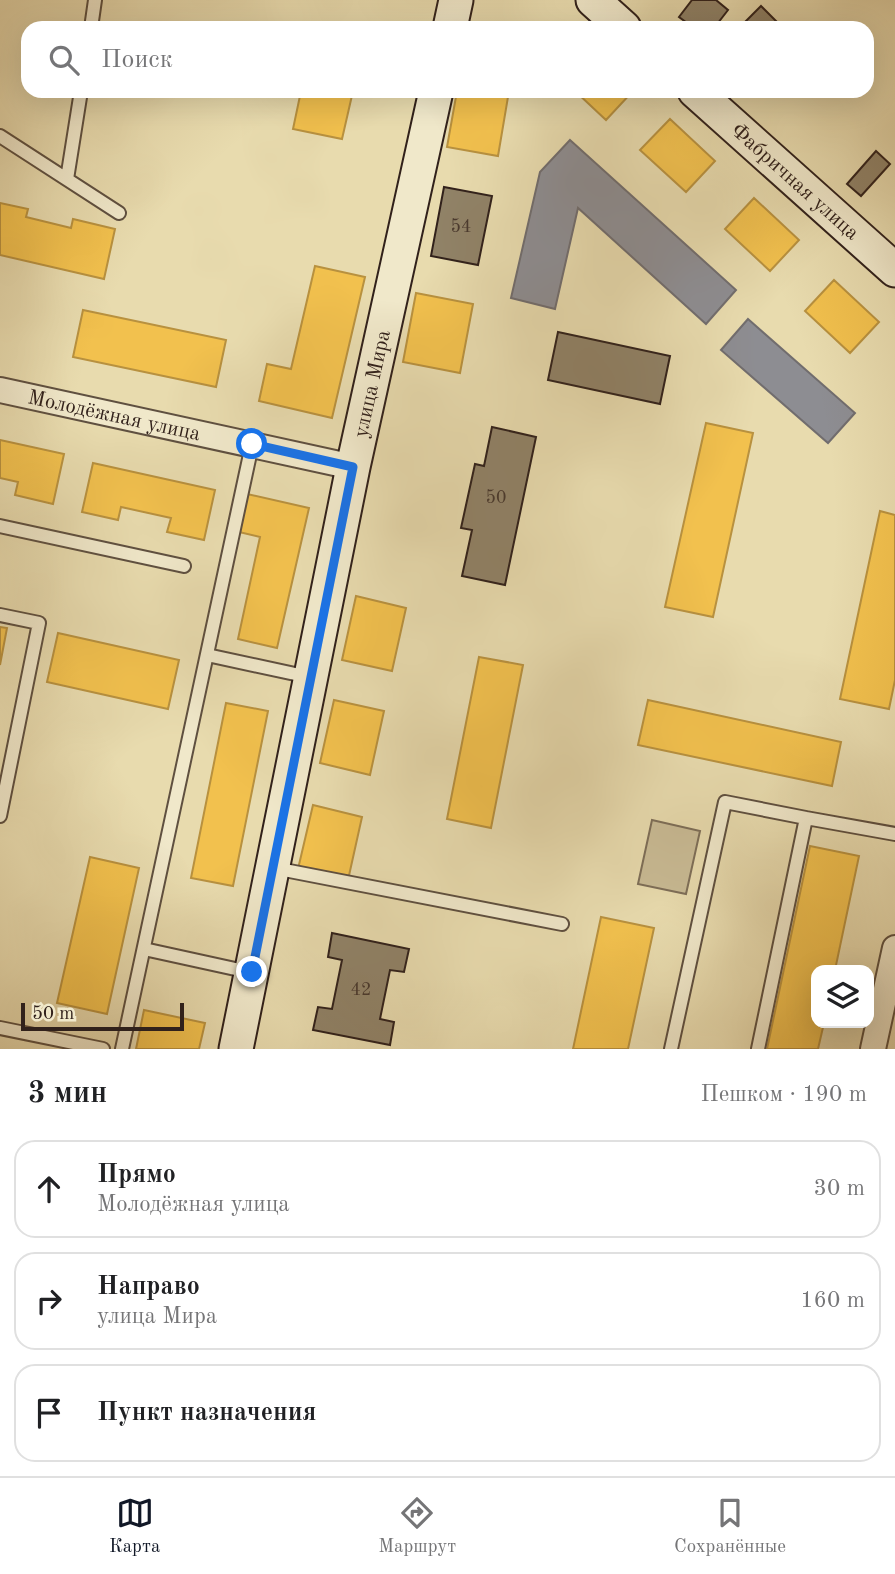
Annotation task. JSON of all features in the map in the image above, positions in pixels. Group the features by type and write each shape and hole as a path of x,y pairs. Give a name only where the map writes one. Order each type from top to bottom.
{"street":[{"path":"452,21 456,0"},
{"path":"593,0 616,21"},
{"name":"улица Мира","path":"236,1049 353,467 434,98"},
{"name":"Фабричная улица","path":"703,98 895,270"},
{"name":"Молодёжная улица","path":"0,390 353,467"},
{"path":"873,1049 895,948"}],"lane":[{"path":"92,21 95,0"},
{"path":"67,179 80,98"},
{"path":"0,136 119,213"},
{"path":"122,1049 252,444"},
{"path":"0,526 184,566"},
{"path":"0,615 39,623 0,814"},
{"path":"207,656 312,678"},
{"path":"671,1049 725,802 895,834"},
{"path":"758,1049 806,818"},
{"path":"274,868 562,924"},
{"path":"144,949 252,972"},
{"path":"0,1028 103,1049"}],"shaded area":[{"path":"652,820 700,831 686,894 638,884"}],"building: Жильё":[{"path":"300,98 351,98 342,139 293,129"},
{"path":"456,98 508,98 498,156 447,147"},
{"path":"582,98 626,98 606,120"},
{"path":"670,119 715,161 686,192 640,150"},
{"path":"754,198 799,240 770,271 725,229"},
{"path":"0,203 28,209 26,217 71,228 73,219 115,229 104,279 0,255"},
{"path":"315,266 365,277 332,418 259,401 267,364 291,369"},
{"path":"834,280 879,322 850,353 805,311"},
{"path":"416,293 473,304 460,373 403,362"},
{"path":"83,310 226,340 216,387 73,357"},
{"path":"706,423 753,433 713,617 665,607"},
{"path":"0,440 64,454 53,504 15,495 18,482 0,478"},
{"path":"93,463 215,490 204,540 167,532 171,518 121,507 118,520 82,512"},
{"path":"247,494 309,508 277,648 238,639 260,537 239,532"},
{"path":"880,511 895,515 895,680 889,709 840,699"},
{"path":"356,596 406,608 392,671 342,660"},
{"path":"0,627 7,628 0,665"},
{"path":"58,633 179,660 168,709 47,682"},
{"path":"479,657 523,665 491,828 447,819"},
{"path":"334,700 384,711 370,775 320,763"},
{"path":"648,700 841,742 832,786 638,745"},
{"path":"226,703 268,711 233,886 191,878"},
{"path":"313,805 362,817 348,880 298,869"},
{"path":"810,846 859,856 836,965 811,965 811,1028 823,1028 818,1049 767,1049"},
{"path":"90,857 139,868 107,1014 57,1003"},
{"path":"601,917 654,928 628,1049 573,1049"},
{"path":"144,1010 205,1023 199,1049 136,1049"}],"building: Промзона":[{"path":"570,140 736,290 706,324 578,208 555,309 511,298 540,172"},
{"path":"748,319 855,413 828,443 721,350"}],"building: Прочее":[{"path":"692,0 716,0 728,10 719,21 684,21 679,17"},
{"path":"761,6 776,21 746,21"},
{"path":"876,151 890,164 861,196 847,184"},
{"path":"444,187 492,196 478,265 431,256"},
{"path":"558,332 670,356 660,404 548,380"},
{"path":"492,427 536,437 505,585 462,576 472,530 461,528 475,464 484,466"},
{"path":"332,933 409,949 404,972 390,970 380,1019 394,1022 390,1045 313,1030 318,1007 332,1009 342,960 328,957"}],"route":[{"path":"252,444 353,467 252,972"}]}
